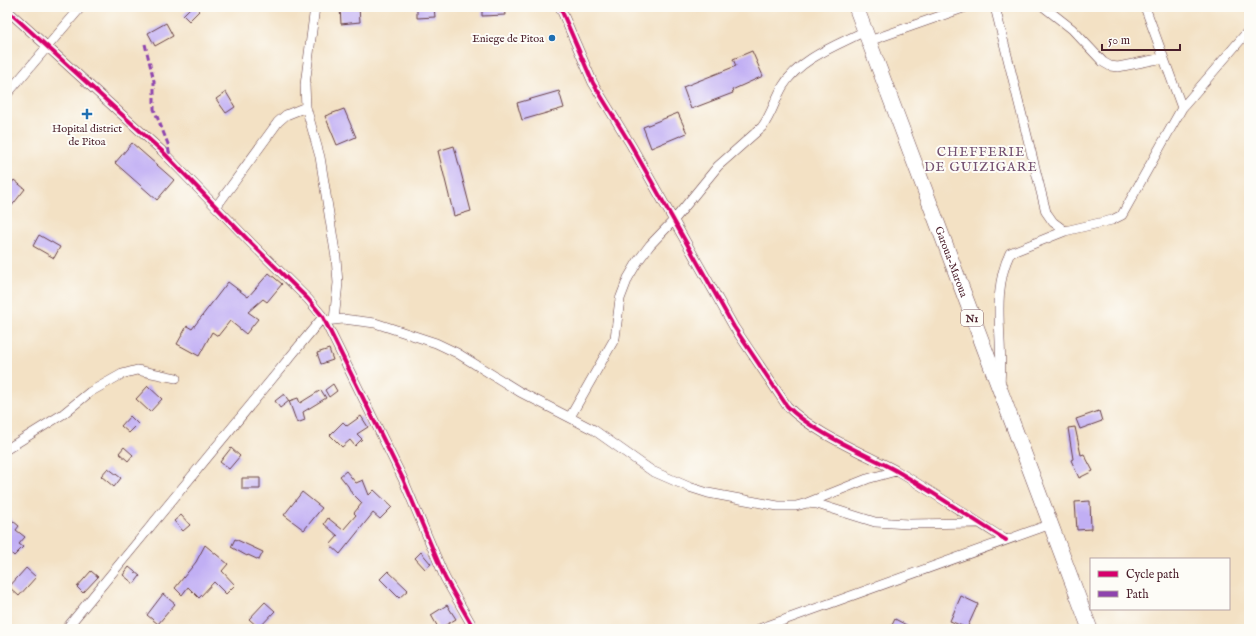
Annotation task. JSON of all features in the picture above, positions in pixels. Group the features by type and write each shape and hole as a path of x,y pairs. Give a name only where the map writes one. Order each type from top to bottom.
{"highway":[{"name":"Garoua-Maroua","path":"856,7 1090,629"}],"street":[{"path":"7,94 81,7"},
{"path":"66,629 328,319 338,284 336,258 320,157 306,107 305,85 315,7"},
{"path":"560,7 593,83 631,144 734,327 788,406 795,414 810,424 896,471 1006,540"},
{"path":"570,418 615,338 620,299 628,278 650,245 674,220 718,166 762,127 768,119 783,85 791,76 816,56 867,36 966,7"},
{"path":"995,7 1046,212 1053,222 1065,231"},
{"path":"1044,7 1072,29 1103,62 1110,66 1118,67 1163,58"},
{"path":"1145,7 1182,108"},
{"path":"7,10 162,151 328,319 403,479 445,578 474,629"},
{"path":"1000,390 1002,367 998,329 999,286 1007,259 1014,250 1065,231 1112,220 1122,215 1182,108 1249,30"},
{"path":"216,207 278,122 286,115 306,107"},
{"path":"328,319 343,319 375,323 436,343 457,353 520,392 594,430 652,471 689,487 708,493 778,506 796,506 867,479 896,471"},
{"path":"7,449 63,414 90,392 122,374 137,370 176,378"},
{"path":"807,503 833,508 875,522 908,524 978,523"},
{"path":"759,629 1051,524"}],"building":[{"path":"191,7 195,7 199,11 189,21 183,15"},
{"path":"340,7 359,7 360,22 341,24"},
{"path":"417,7 434,7 435,17 417,18"},
{"path":"482,7 504,7 505,15 482,16"},
{"path":"166,23 173,36 155,46 148,33"},
{"path":"752,51 763,76 732,90 733,93 691,109 683,87 736,66 733,59"},
{"path":"559,91 564,108 522,120 517,103"},
{"path":"226,92 235,107 226,113 216,99"},
{"path":"344,109 356,137 337,145 325,116"},
{"path":"678,113 687,133 651,148 643,127"},
{"path":"132,143 174,180 157,200 115,163"},
{"path":"454,146 471,211 454,216 438,151"},
{"path":"14,180 25,189 7,212 7,190"},
{"path":"39,235 60,247 54,258 33,246"},
{"path":"269,273 282,284 267,302 263,299 248,312 258,319 246,334 230,321 218,336 212,332 199,356 177,344 187,326 192,329 228,282 248,297"},
{"path":"329,349 333,360 321,364 317,353"},
{"path":"333,384 337,391 329,397 325,390"},
{"path":"148,386 162,399 150,412 136,399"},
{"path":"321,390 326,398 303,412 305,420 297,423 289,401 298,398 300,403"},
{"path":"284,394 289,401 280,408 275,401"},
{"path":"1099,411 1102,421 1080,429 1076,419"},
{"path":"130,416 138,424 129,433 121,426"},
{"path":"361,416 368,427 357,434 362,439 355,446 350,440 342,447 330,435 343,422 347,426"},
{"path":"1075,427 1081,455 1084,454 1093,471 1079,478 1071,460 1073,459 1068,428"},
{"path":"124,447 133,455 128,461 119,453"},
{"path":"231,448 240,456 229,469 220,462"},
{"path":"108,468 121,478 114,487 101,476"},
{"path":"346,471 356,483 363,480 369,495 374,490 392,507 380,519 373,513 340,554 330,545 338,536 324,524 328,518 343,530 356,515 354,513 362,503 352,494 340,476"},
{"path":"242,478 260,478 260,489 242,489"},
{"path":"302,492 322,508 304,530 284,515"},
{"path":"1090,501 1091,529 1077,530 1075,502"},
{"path":"181,515 190,525 183,531 174,521"},
{"path":"7,516 19,526 16,530 25,537 19,544 23,547 14,556 7,549"},
{"path":"235,539 263,552 259,560 248,555 247,556 231,547"},
{"path":"205,545 228,564 222,571 235,585 226,594 214,582 199,598 188,587 182,595 175,588 196,562"},
{"path":"421,552 431,564 425,569 415,558"},
{"path":"129,567 140,576 134,584 123,575"},
{"path":"26,568 36,577 19,596 9,587"},
{"path":"91,571 98,577 83,593 77,587"},
{"path":"388,571 408,590 399,598 380,579"},
{"path":"163,594 175,604 158,624 147,615"},
{"path":"961,596 978,604 967,628 950,621"},
{"path":"265,602 275,611 259,628 249,619"},
{"path":"447,605 456,619 439,629 431,615"},
{"path":"895,619 914,629 890,629"}],"marked path":[{"path":"145,44 154,81 154,109 168,144 171,158"}],"cycle path":[{"path":"560,7 593,83 631,145 734,327 787,406 810,425 895,470 1006,540"},
{"path":"7,10 162,151 252,244 308,299 323,317 403,479 445,578 474,629"}],"place":[{"name":"Eniege de Pitoa","path":"552,38"},
{"name":"Hopital district de Pitoa","path":"87,114"}],"district":[{"name":"CHEFFERIE DE GUIZIGARE","path":"981,158"}]}
